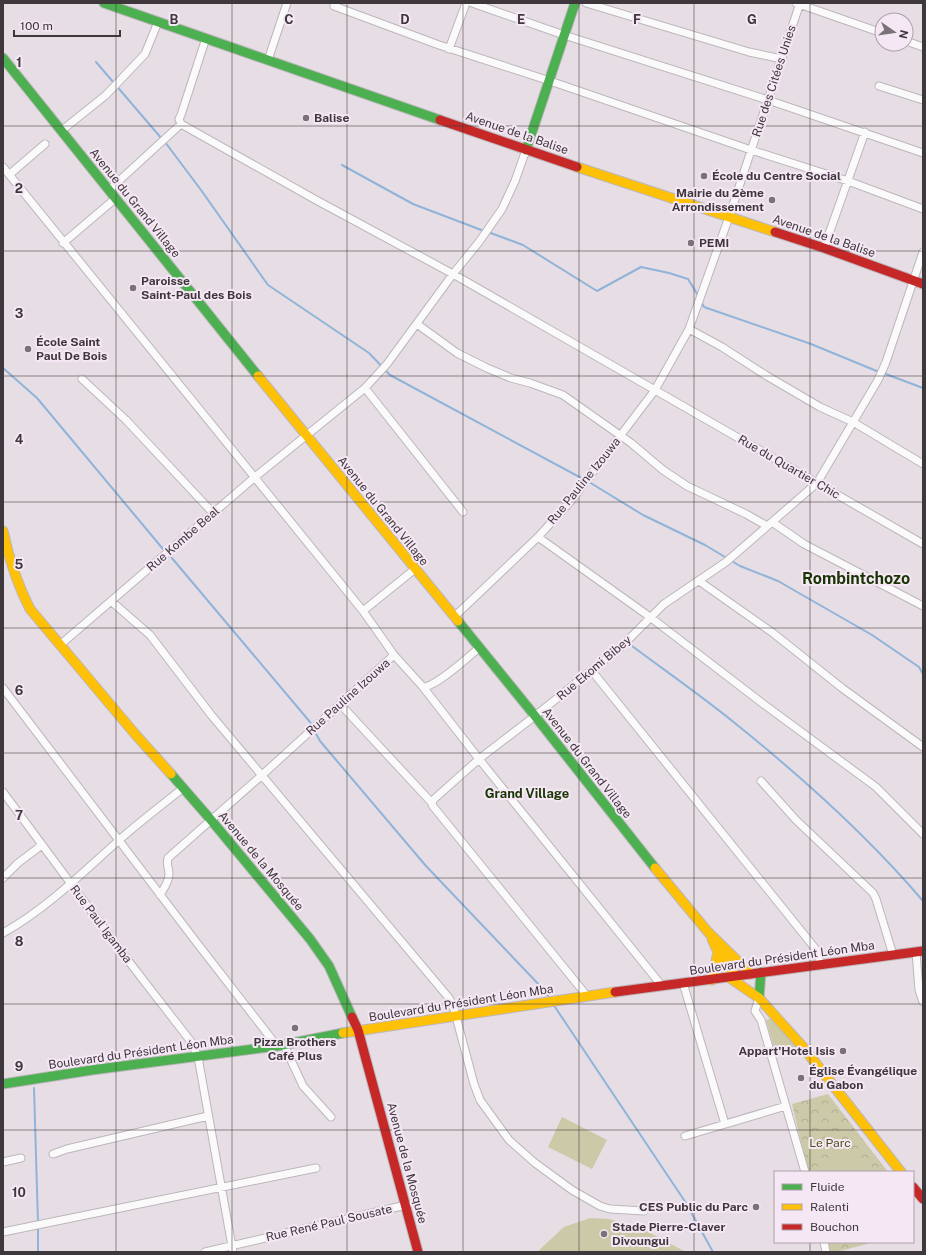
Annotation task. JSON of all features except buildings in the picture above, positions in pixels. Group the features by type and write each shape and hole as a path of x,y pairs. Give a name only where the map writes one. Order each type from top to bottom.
{"street":[{"name":"Avenue de la Balise","path":"104,3 526,150 824,248 923,284"},
{"path":"268,60 287,3"},
{"path":"449,49 466,3"},
{"path":"472,3 564,35 865,132 923,153"},
{"path":"526,150 550,81 574,3"},
{"path":"586,3 749,52 782,59"},
{"name":"Rue des Citées Unies","path":"698,304 782,59 799,3 874,30"},
{"path":"334,6 449,49 550,81 751,150 848,181 923,209"},
{"path":"61,131 106,95 145,54 158,22"},
{"path":"108,190 181,124 179,119 180,115 206,38"},
{"name":"Avenue du Grand Village","path":"3,58 306,436 535,716 638,847 708,932 751,974"},
{"path":"879,86 923,100"},
{"name":"Rue du Quartier Chic","path":"181,124 316,200 453,274 923,544"},
{"path":"824,248 865,132"},
{"path":"10,174 45,144"},
{"name":"Rue Kombe Beal","path":"60,645 255,477 365,388 387,364 502,209 515,181 526,150"},
{"name":"Rue Pauline Izouwa","path":"3,167 363,611 394,655 168,858 167,864 170,872 168,880 160,895"},
{"path":"63,242 116,198"},
{"name":"Rue Ekomi Bibey","path":"432,802 435,797 479,759 622,646 664,604 726,562 817,483 878,380 886,362 923,252"},
{"name":"Rue Pauline Izouwa","path":"454,617 538,538 570,502 655,390 689,329 698,304"},
{"path":"417,324 457,353 487,368 510,378 536,385 563,395 631,443 663,470 687,486 769,524 804,544 923,606"},
{"path":"689,329 722,347 767,376 820,407 853,422 923,464"},
{"path":"82,379 126,420 213,513"},
{"path":"365,388 463,512"},
{"name":"Avenue de la Mosquée","path":"3,530 6,562 30,609 211,820 305,933 332,971 358,1030 418,1252"},
{"path":"538,538 650,617 762,703 876,787 923,834"},
{"path":"363,611 415,569"},
{"path":"699,581 773,633 842,688 923,747"},
{"path":"111,601 150,636 212,716 251,761 261,776 449,998 454,1009 474,1084 480,1100 509,1140 572,1190 600,1206 610,1209 644,1211"},
{"path":"423,687 428,687 436,682 479,648"},
{"path":"394,655 423,687 479,759 662,986"},
{"path":"592,671 818,952 820,965"},
{"path":"3,688 160,895 281,1046 303,1086 330,1117"},
{"path":"340,704 432,802 432,805 587,996"},
{"path":"761,781 796,820 873,893 893,955"},
{"path":"3,933 41,908 72,884 118,840 184,788"},
{"name":"Rue Paul Igamba","path":"3,792 192,1043 198,1057 232,1249"},
{"path":"3,878 18,863 42,845"},
{"path":"708,932 733,977 759,998 803,1046 900,1171"},
{"path":"712,980 718,952"},
{"path":"919,952 919,990 923,1002"},
{"name":"Boulevard du Président Léon Mba","path":"3,1084 92,1070 281,1046 358,1030 456,1017 557,1000 919,952"},
{"path":"761,972 759,998 755,1010 760,1020 805,1171"},
{"path":"683,983 725,1124"},
{"path":"685,1136 786,1106"},
{"path":"53,1154 67,1149 208,1116"},
{"path":"3,1162 21,1158"},
{"path":"3,1232 316,1168"},
{"path":"914,1188 923,1199"},
{"name":"Rue René Paul Sousate","path":"205,1252 232,1249 406,1205"}],"green space":[{"path":"776,1017 799,1045 776,1055 766,1020"},
{"name":"Le Parc","path":"828,1094 887,1171 808,1171 792,1104"},
{"path":"562,1117 607,1140 592,1169 548,1147"},
{"path":"854,1152 859,1169 852,1171 827,1171 824,1160"},
{"name":"Stade Pierre-Claver Divoungui","path":"590,1218 609,1219 639,1227 686,1252 537,1252 564,1227"},
{"path":"824,1243 870,1243 837,1252 827,1252"}],"waterway":[{"path":"96,62 162,139"},
{"path":"165,142 268,285 369,353 390,375 585,480"},
{"path":"342,165 413,204 484,231"},
{"path":"488,232 523,245 597,291 641,267 688,279 699,297"},
{"path":"701,301 704,307 811,344 879,372"},
{"path":"3,368 37,398 163,549"},
{"path":"883,373 923,388"},
{"path":"589,482 643,515 705,545 740,566 778,581 872,635 919,667 923,674"},
{"path":"171,557 312,726"},
{"path":"632,646 698,694 761,744 810,786 880,853 923,901"},
{"path":"314,730 320,741 426,866 543,989 550,999"},
{"path":"553,1004 686,1203 713,1252"},
{"path":"34,1088 38,1223"},
{"path":"38,1227 38,1252"}],"traffic: fast":[{"path":"104,3 440,120"},
{"path":"526,150 575,3"},
{"path":"3,58 258,376"},
{"path":"458,621 655,868"},
{"path":"171,774 310,939 329,966 352,1017"},
{"path":"759,998 761,972"},
{"path":"3,1084 92,1070 277,1046 343,1033"}],"traffic: slow":[{"path":"577,167 775,232"},
{"path":"258,376 458,621"},
{"path":"3,531 14,571 30,609 135,734 171,774"},
{"path":"655,868 708,932 751,974"},
{"path":"712,939 718,952 736,977"},
{"path":"712,980 718,952"},
{"path":"730,978 759,998 803,1047 900,1171"},
{"path":"343,1033 615,992"}],"traffic: jam":[{"path":"440,120 577,167"},
{"path":"775,232 923,284"},
{"path":"615,992 923,951"},
{"path":"352,1017 358,1030 418,1252"},
{"path":"914,1188 923,1199"}],"place":[{"name":"Balise","path":"306,118"},
{"name":"École du Centre Social","path":"704,176"},
{"name":"Mairie du 2ème Arrondissement","path":"772,200"},
{"name":"PEMI","path":"691,243"},
{"name":"Paroisse Saint-Paul des Bois","path":"133,288"},
{"name":"École Saint Paul De Bois","path":"28,349"},
{"name":"Pizza Brothers Café Plus","path":"295,1028"},
{"name":"Appart'Hotel Isis","path":"843,1051"},
{"name":"Église Évangélique du Gabon","path":"801,1078"},
{"name":"CES Public du Parc","path":"756,1207"},
{"name":"Stade Pierre-Claver Divoungui","path":"604,1234"}],"district":[{"name":"Rombintchozo","path":"856,578"},
{"name":"Grand Village","path":"527,793"}]}
